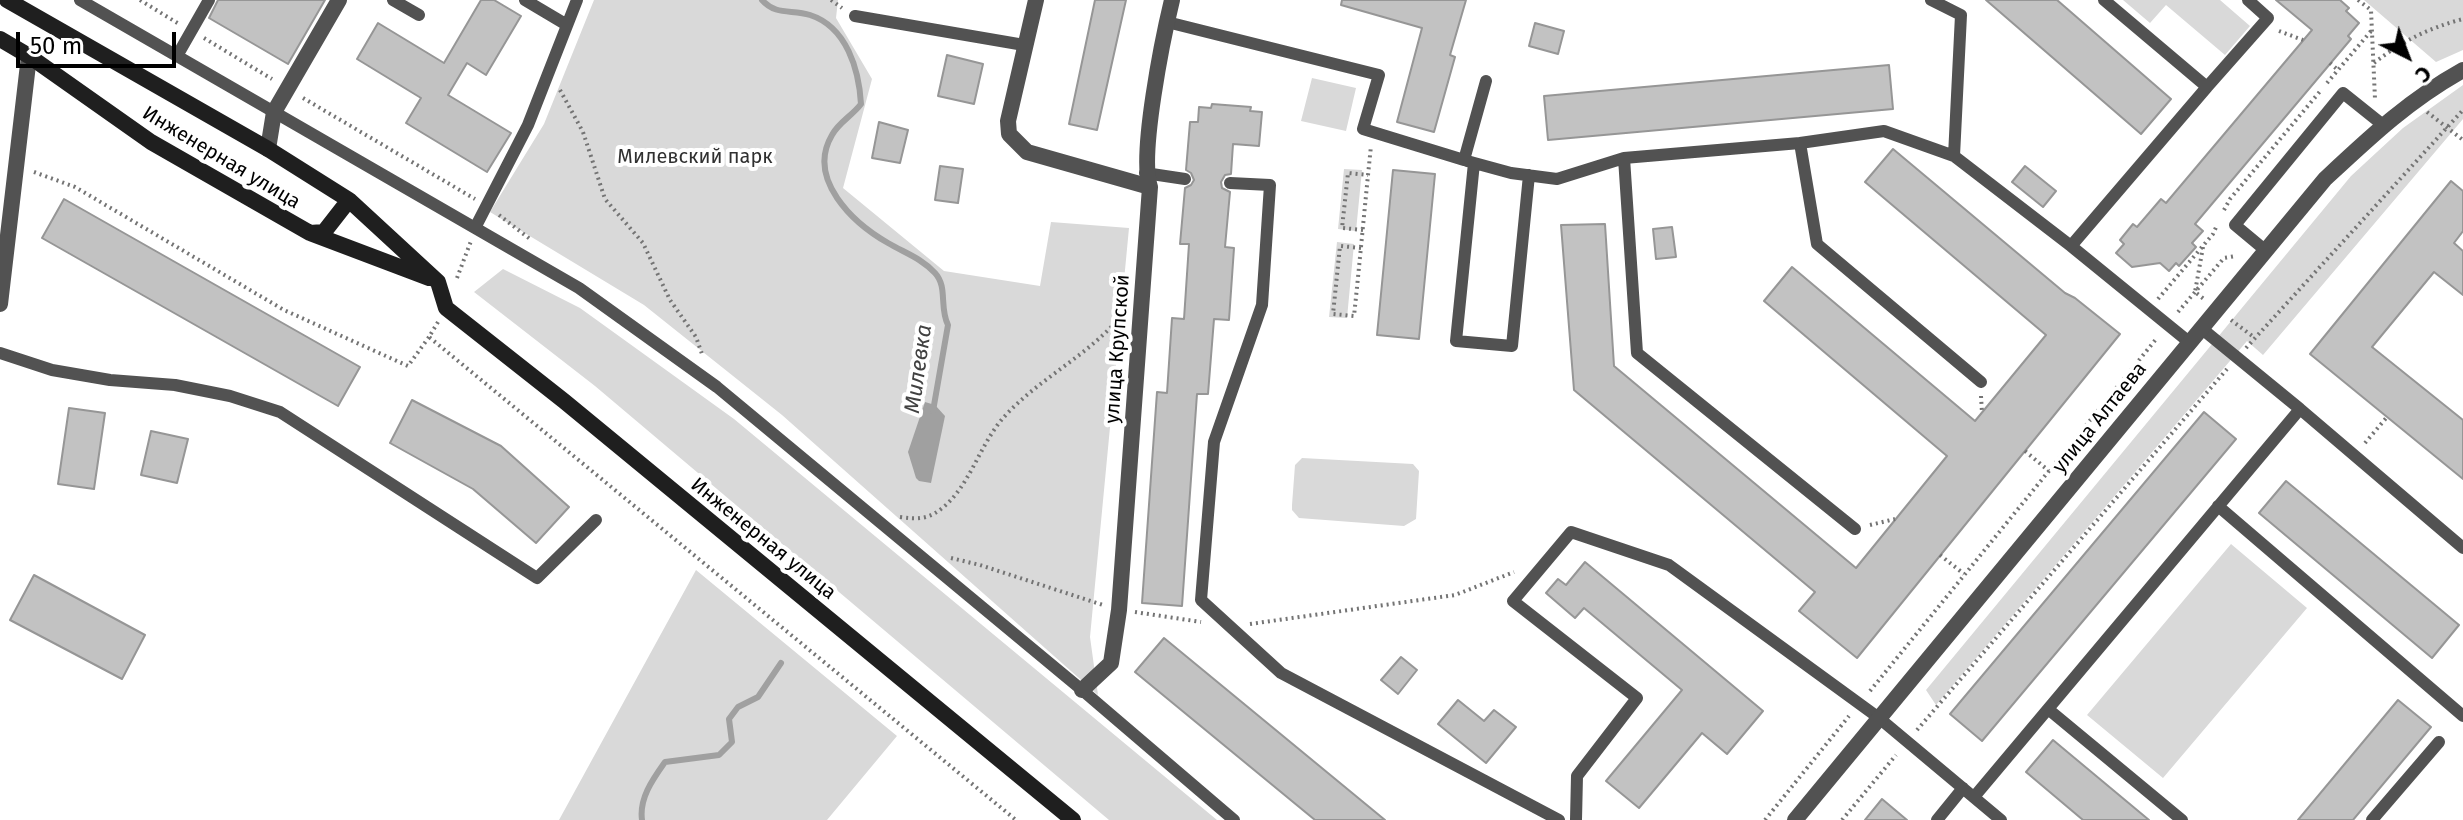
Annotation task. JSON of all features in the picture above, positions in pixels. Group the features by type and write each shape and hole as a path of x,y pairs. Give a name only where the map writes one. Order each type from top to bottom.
{"main road":[{"name":"Инженерная улица","path":"7,0 268,149 349,200 438,282"},
{"name":"Инженерная улица","path":"0,39 151,142 310,233 438,282"},
{"path":"310,233 324,232 349,200"},
{"path":"438,282 446,308"},
{"name":"Инженерная улица","path":"446,308 564,401 1073,820"}],"street":[{"path":"268,149 274,112 339,0"},
{"path":"1036,0 1008,121 1009,134 1027,152 1147,180"},
{"name":"улица Крупской","path":"1082,690 1111,663 1119,610 1147,180 1172,0"},
{"path":"0,304 29,56"},
{"name":"улица Алтаева","path":"1795,820 2201,328 2262,247 2377,120 2463,70"}],"lane":[{"path":"80,0 579,288 717,387 1234,820"},
{"path":"177,56 209,0"},
{"path":"393,0 419,15"},
{"path":"525,0 567,25"},
{"path":"475,228 528,125 577,0"},
{"path":"1931,0 1961,15 1954,156"},
{"path":"2104,0 2207,87"},
{"path":"2071,246 2268,18 2248,0"},
{"path":"855,16 1024,45"},
{"path":"1167,22 1379,75 1363,129 1469,162 1529,175 1557,179 1624,158 1800,143 1884,131 1954,156 2189,342"},
{"path":"1486,81 1469,162 1456,341 1512,346 1529,175"},
{"path":"2262,247 2235,225 2343,93 2377,120"},
{"path":"1800,143 1817,244 1981,382"},
{"path":"1624,158 1637,353 1855,529"},
{"path":"1147,180 1185,179"},
{"path":"1230,183 1270,185 1262,305 1214,442 1201,600 1281,673 1559,820"},
{"path":"2201,328 2463,548"},
{"path":"0,353 52,370 110,380 175,385 230,396 280,412 537,578 596,520"},
{"path":"1974,797 2300,409"},
{"path":"2218,506 2463,716"},
{"path":"1576,820 1577,776 1637,698 1513,601 1571,532 1669,565 1879,718 2001,820"},
{"path":"2048,709 2182,820"},
{"path":"2372,820 2439,742"},
{"path":"1937,820 1963,788"}],"path":[{"path":"140,0 488,207"},
{"path":"2358,0 2371,10 2377,120"},
{"path":"2374,63 2404,40 2463,19"},
{"path":"2262,24 2303,40"},
{"path":"2330,63 2338,70"},
{"path":"549,70 583,132 605,199 643,243 670,300 696,337 705,363"},
{"path":"1842,820 2237,358 2463,110"},
{"path":"2446,126 2463,140"},
{"path":"1361,248 1340,246 1333,314 1354,316 1363,230 1371,145"},
{"path":"17,159 33,172 75,187 284,310 408,366 446,308 475,228"},
{"path":"1363,230 1342,228 1348,173 1368,175"},
{"path":"2195,292 2203,245"},
{"path":"1765,820 2224,258 2250,254 2262,247"},
{"path":"894,516 917,520 929,517 951,501 1003,418 1105,334 1142,289"},
{"path":"429,337 1016,820"},
{"path":"2354,456 2387,417"},
{"path":"2025,451 2049,471"},
{"path":"1855,529 1895,519"},
{"path":"937,555 980,565 1119,610 1230,626 1455,595 1550,557"},
{"path":"1940,555 1964,574"}],"green space":[{"name":"Милевский парк","path":"594,0 838,0 836,18 872,79 843,188 944,271 1040,286 1051,222 1129,228 1090,637 1098,695 782,415 644,305 490,212 544,124"},
{"path":"2123,0 2220,0 2250,26 2225,55 2166,5 2150,23"},
{"path":"2364,0 2463,0 2463,50 2436,62"},
{"path":"1312,78 1356,88 1346,131 1301,121"},
{"path":"2463,85 2463,119 2263,355 2247,341 1936,705 1926,690 2351,176 2403,128"},
{"path":"1344,169 1362,170 1356,231 1338,229"},
{"path":"1337,242 1354,244 1347,318 1329,317"},
{"path":"503,269 580,308 734,419 1217,820 1109,820 595,386 474,292"},
{"path":"1302,458 1413,464 1419,471 1416,519 1404,526 1299,518 1292,505 1295,465"},
{"path":"2231,544 2307,608 2163,778 2087,715"},
{"path":"696,570 897,736 827,820 559,820"}],"shaded area":[{"path":"925,402 935,405 945,416 931,483 916,478 908,452"}],"building":[{"path":"218,0 325,0 288,64 209,18"},
{"path":"481,0 494,0 521,16 486,75 467,63 448,95 511,133 487,172 406,123 421,98 357,59 378,23 444,63"},
{"path":"1095,0 1126,0 1097,130 1069,124"},
{"path":"1342,0 1466,0 1450,55 1455,57 1434,132 1397,122 1422,28 1341,5"},
{"path":"1986,0 2057,0 2171,99 2141,134"},
{"path":"2276,0 2340,0 2359,23 2348,36 2351,39 2195,224 2203,231 2192,243 2196,247 2179,266 2176,263 2169,271 2160,263 2132,267 2116,253 2124,244 2120,240 2133,224 2137,227 2161,199 2166,203 2312,30"},
{"path":"1535,23 1564,31 1558,54 1529,46"},
{"path":"947,55 983,64 974,104 938,96"},
{"path":"1889,65 1893,109 1548,140 1544,96"},
{"path":"1212,104 1251,107 1250,111 1262,112 1259,146 1233,144 1231,174 1225,175 1221,182 1222,188 1230,192 1225,247 1234,248 1229,320 1214,319 1208,394 1197,394 1182,606 1142,603 1157,392 1167,393 1172,318 1184,319 1189,244 1180,244 1185,188 1194,180 1186,170 1190,122 1198,122 1199,107 1211,108"},
{"path":"879,122 908,130 900,163 872,158"},
{"path":"1893,149 2065,293 2120,334 1857,658 1799,611 1815,592 1574,390 1561,225 1605,224 1614,366 1856,568 1947,456 1764,301 1792,267 1975,421 2046,335 1865,182"},
{"path":"940,166 963,169 958,203 935,200"},
{"path":"2025,166 2056,191 2043,207 2012,182"},
{"path":"1393,170 1435,174 1419,339 1377,335"},
{"path":"2451,181 2463,191 2463,231 2454,243 2463,251 2463,295 2434,272 2372,347 2463,420 2463,479 2310,354"},
{"path":"64,199 360,367 338,406 42,238"},
{"path":"1672,227 1676,257 1656,259 1653,229"},
{"path":"412,400 501,446 569,507 536,543 473,489 390,443"},
{"path":"69,408 105,413 94,489 58,484"},
{"path":"2204,412 2236,439 1982,741 1950,714"},
{"path":"151,431 188,439 177,483 141,475"},
{"path":"2286,481 2459,625 2432,658 2259,513"},
{"path":"1585,562 1763,711 1727,754 1702,733 1639,808 1606,781 1682,690 1584,608 1575,618 1546,593 1558,579 1566,585"},
{"path":"34,575 145,635 122,679 10,620"},
{"path":"1164,638 1385,820 1315,820 1135,672"},
{"path":"1401,657 1417,670 1398,694 1381,680"},
{"path":"1458,700 1484,721 1494,710 1516,727 1486,763 1438,724"},
{"path":"2398,700 2431,727 2353,820 2298,820"},
{"path":"2053,740 2149,820 2083,820 2026,772"},
{"path":"1882,799 1907,820 1865,820"}],"waterway":[{"name":"Милевка","path":"762,0 773,8 803,13 823,21 842,39 849,51 861,104 832,135 826,151 825,168 829,183 848,212 874,234 924,263 939,279 948,325 933,411"},
{"name":"Милевка","path":"642,820 645,796 665,762 719,755 732,742 729,719 738,707 758,697 781,663"}]}
